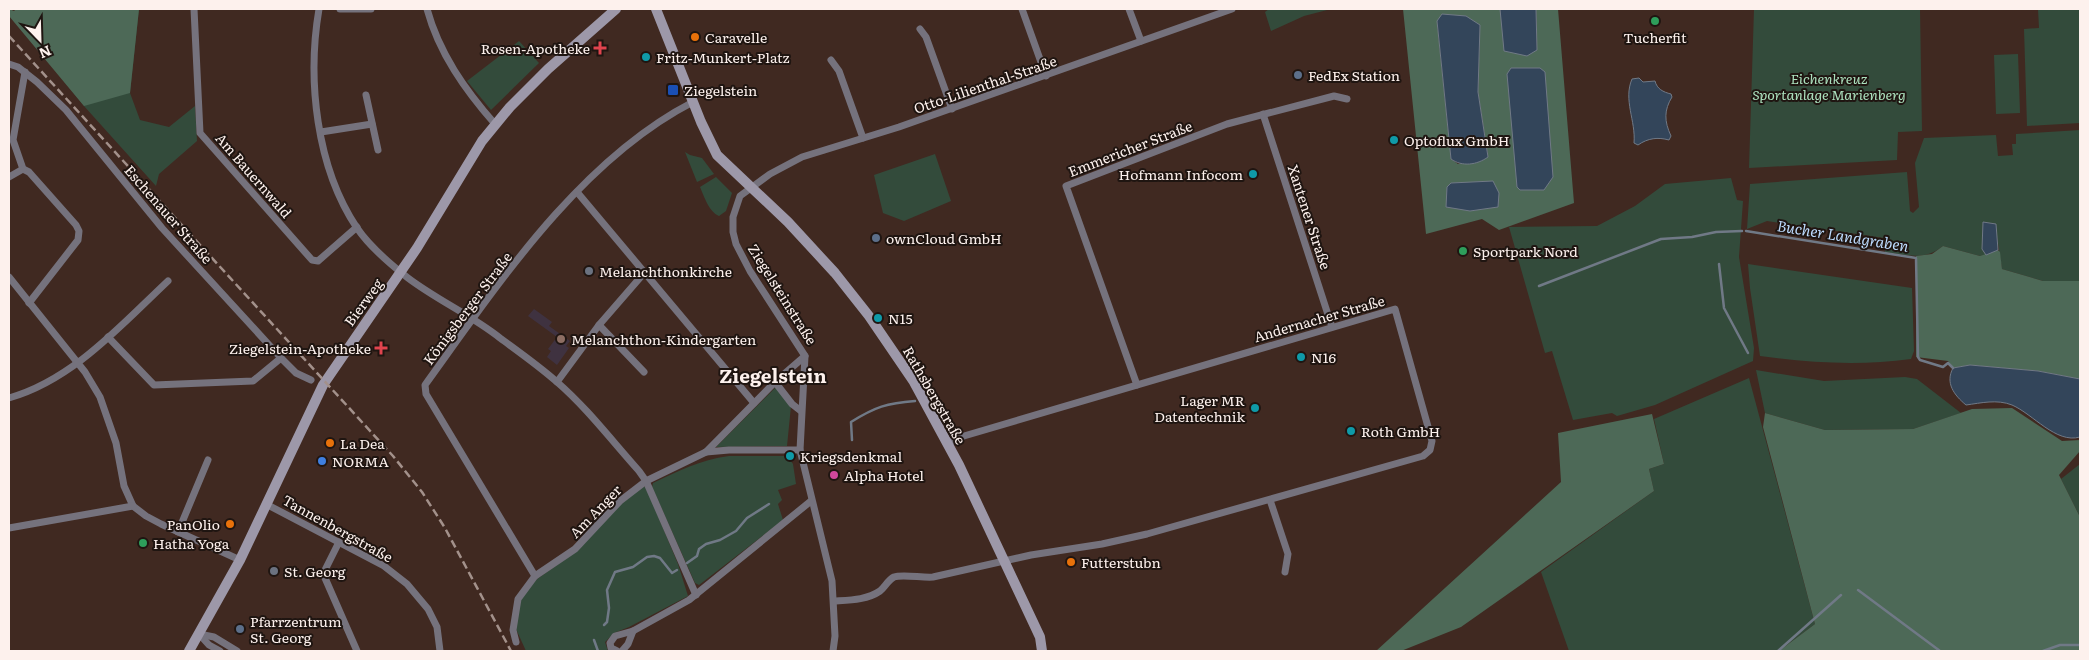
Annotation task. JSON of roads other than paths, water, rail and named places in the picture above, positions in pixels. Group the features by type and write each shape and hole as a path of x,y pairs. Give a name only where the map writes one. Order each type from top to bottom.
{"main road":[{"name":"Bierweg","path":"189,651 240,560 323,385 402,272 465,169 495,124 548,69 616,9"},
{"path":"656,9 706,134 717,155 750,187"},
{"name":"Rathsbergstraße","path":"750,187 779,212 808,242 859,302 901,361 948,443 1040,637 1043,651"}],"street":[{"name":"Am Bauernwald","path":"194,9 200,133 312,260 318,262 356,227"},
{"path":"319,9 313,57 313,80 320,132 336,187 356,227 372,245 402,272 474,318 557,382 633,464 646,481 696,595"},
{"path":"340,9 371,9"},
{"path":"427,9 436,35 456,74 495,124"},
{"path":"1022,9 1046,76"},
{"path":"1129,9 1141,42"},
{"name":"Otto-Lilienthal-Straße","path":"750,187 802,157 952,109 1232,9"},
{"path":"920,29 926,37 952,109"},
{"path":"832,60 839,71 864,138"},
{"name":"Eschenauer Straße","path":"9,64 25,72 66,110 162,228 281,358 296,373 311,380"},
{"path":"25,72 13,140 23,169 33,177 76,225 79,231 78,240 29,303"},
{"path":"366,95 378,150"},
{"name":"Emmericher Straße","path":"1137,385 1066,186 1227,124 1334,96 1347,99"},
{"name":"Königsberger Straße","path":"535,576 426,394 425,386 510,269 577,192 627,144 657,123 693,102"},
{"name":"Xantener Straße","path":"1264,114 1332,327"},
{"path":"320,132 372,124"},
{"path":"9,177 23,169"},
{"name":"Ziegelsteinstraße","path":"750,187 743,192 736,202 733,217 734,239 750,271 805,356 800,450 811,502 829,562 834,601 835,636 833,651"},
{"path":"577,192 754,403"},
{"path":"557,382 599,325 645,272"},
{"path":"9,277 85,372 100,397 116,443 124,486 133,506 146,516 240,560"},
{"path":"9,398 40,386 77,363 168,281"},
{"name":"Andernacher Straße","path":"834,601 868,597 877,593 894,578 933,577 1031,555 1127,539 1422,456 1430,450 1432,441 1395,309 964,436 948,443"},
{"path":"599,325 644,372"},
{"path":"108,337 154,385 253,381 281,358"},
{"name":"Am Anger","path":"516,642 514,630 518,599 535,576 576,549 620,501 646,481 706,452 775,382 805,356"},
{"path":"775,382 792,404 801,411"},
{"path":"706,452 800,450"},
{"path":"178,532 208,460"},
{"path":"1270,500 1288,554 1285,572"},
{"path":"616,651 611,648 610,643 615,636 633,631 696,595 811,502"},
{"name":"Tannenbergstraße","path":"266,504 384,566 407,584 428,608 437,627 440,651"},
{"path":"9,528 133,506"},
{"path":"339,542 324,570 325,578 357,651"},
{"path":"622,651 628,644 633,631"},
{"path":"199,634 209,645 220,651"},
{"path":"199,634 214,637 237,651"}],"water":[{"path":"1500,9 1536,9 1537,50 1527,56 1504,51"},
{"path":"1442,14 1466,16 1480,25 1478,92 1488,157 1479,162 1465,164 1451,159 1437,21"},
{"path":"1511,68 1540,68 1545,72 1553,177 1544,190 1520,190 1517,187 1507,74"},
{"path":"1639,78 1643,82 1655,81 1661,90 1671,94 1672,97 1667,106 1666,116 1671,136 1669,140 1657,138 1638,145 1634,143 1629,95 1632,79"},
{"path":"1493,181 1499,193 1498,207 1470,211 1446,207 1447,187 1451,183"},
{"path":"1983,222 1996,224 1998,250 1986,255 1982,249"},
{"path":"1970,365 2038,371 2080,379 2080,437 2071,438 2053,432 2020,409 2006,403 1989,402 1966,405 1955,393 1950,384 1950,379 1953,368"}],"waterway":[{"name":"Bucher Landgraben","path":"1539,286 1661,239 1692,237 1716,232 1742,231"},
{"name":"Bucher Landgraben","path":"1746,231 1916,258 1918,357 1920,360 1943,367 1948,363 1953,368"},
{"path":"1719,264 1724,308 1748,353"},
{"path":"852,440 851,422 882,407 915,401"},
{"path":"687,563 697,556 699,549 736,531 747,518 769,504"},
{"path":"604,625 607,622 609,608 607,590 615,572 633,567 647,557 654,556 660,558 672,573 677,570"},
{"path":"1858,590 1940,651"},
{"path":"1778,651 1841,595"},
{"path":"594,640 598,651"},
{"path":"2043,651 2060,645 2080,645"}],"railway":[{"path":"9,36 393,456 422,492 445,528 511,651"}],"place":[{"name":"Tucherfit","path":"1655,21"},
{"name":"Caravelle","path":"695,37"},
{"name":"Rosen-Apotheke","path":"600,48"},
{"name":"Fritz-Munkert-Platz","path":"646,57"},
{"name":"FedEx Station","path":"1298,75"},
{"name":"Ziegelstein","path":"673,90"},
{"name":"Optoflux GmbH","path":"1394,140"},
{"name":"Hofmann Infocom","path":"1253,174"},
{"name":"ownCloud GmbH","path":"876,238"},
{"name":"Sportpark Nord","path":"1463,251"},
{"name":"Melanchthonkirche","path":"589,271"},
{"name":"N15","path":"878,318"},
{"name":"Melanchthon-Kindergarten","path":"561,339"},
{"name":"Ziegelstein-Apotheke","path":"381,348"},
{"name":"N16","path":"1301,357"},
{"name":"Lager MR Datentechnik","path":"1255,408"},
{"name":"Roth GmbH","path":"1351,431"},
{"name":"La Dea","path":"330,443"},
{"name":"Kriegsdenkmal","path":"790,456"},
{"name":"NORMA","path":"322,461"},
{"name":"Alpha Hotel","path":"834,475"},
{"name":"PanOlio","path":"230,524"},
{"name":"Hatha Yoga","path":"143,543"},
{"name":"Futterstubn","path":"1071,562"},
{"name":"St. Georg","path":"274,571"},
{"name":"Pfarrzentrum St. Georg","path":"240,629"}],"district":[{"name":"Ziegelstein","path":"773,375"}],"park label":[{"name":"Eichenkreuz Sportanlage Marienberg","path":"1829,86"}]}
